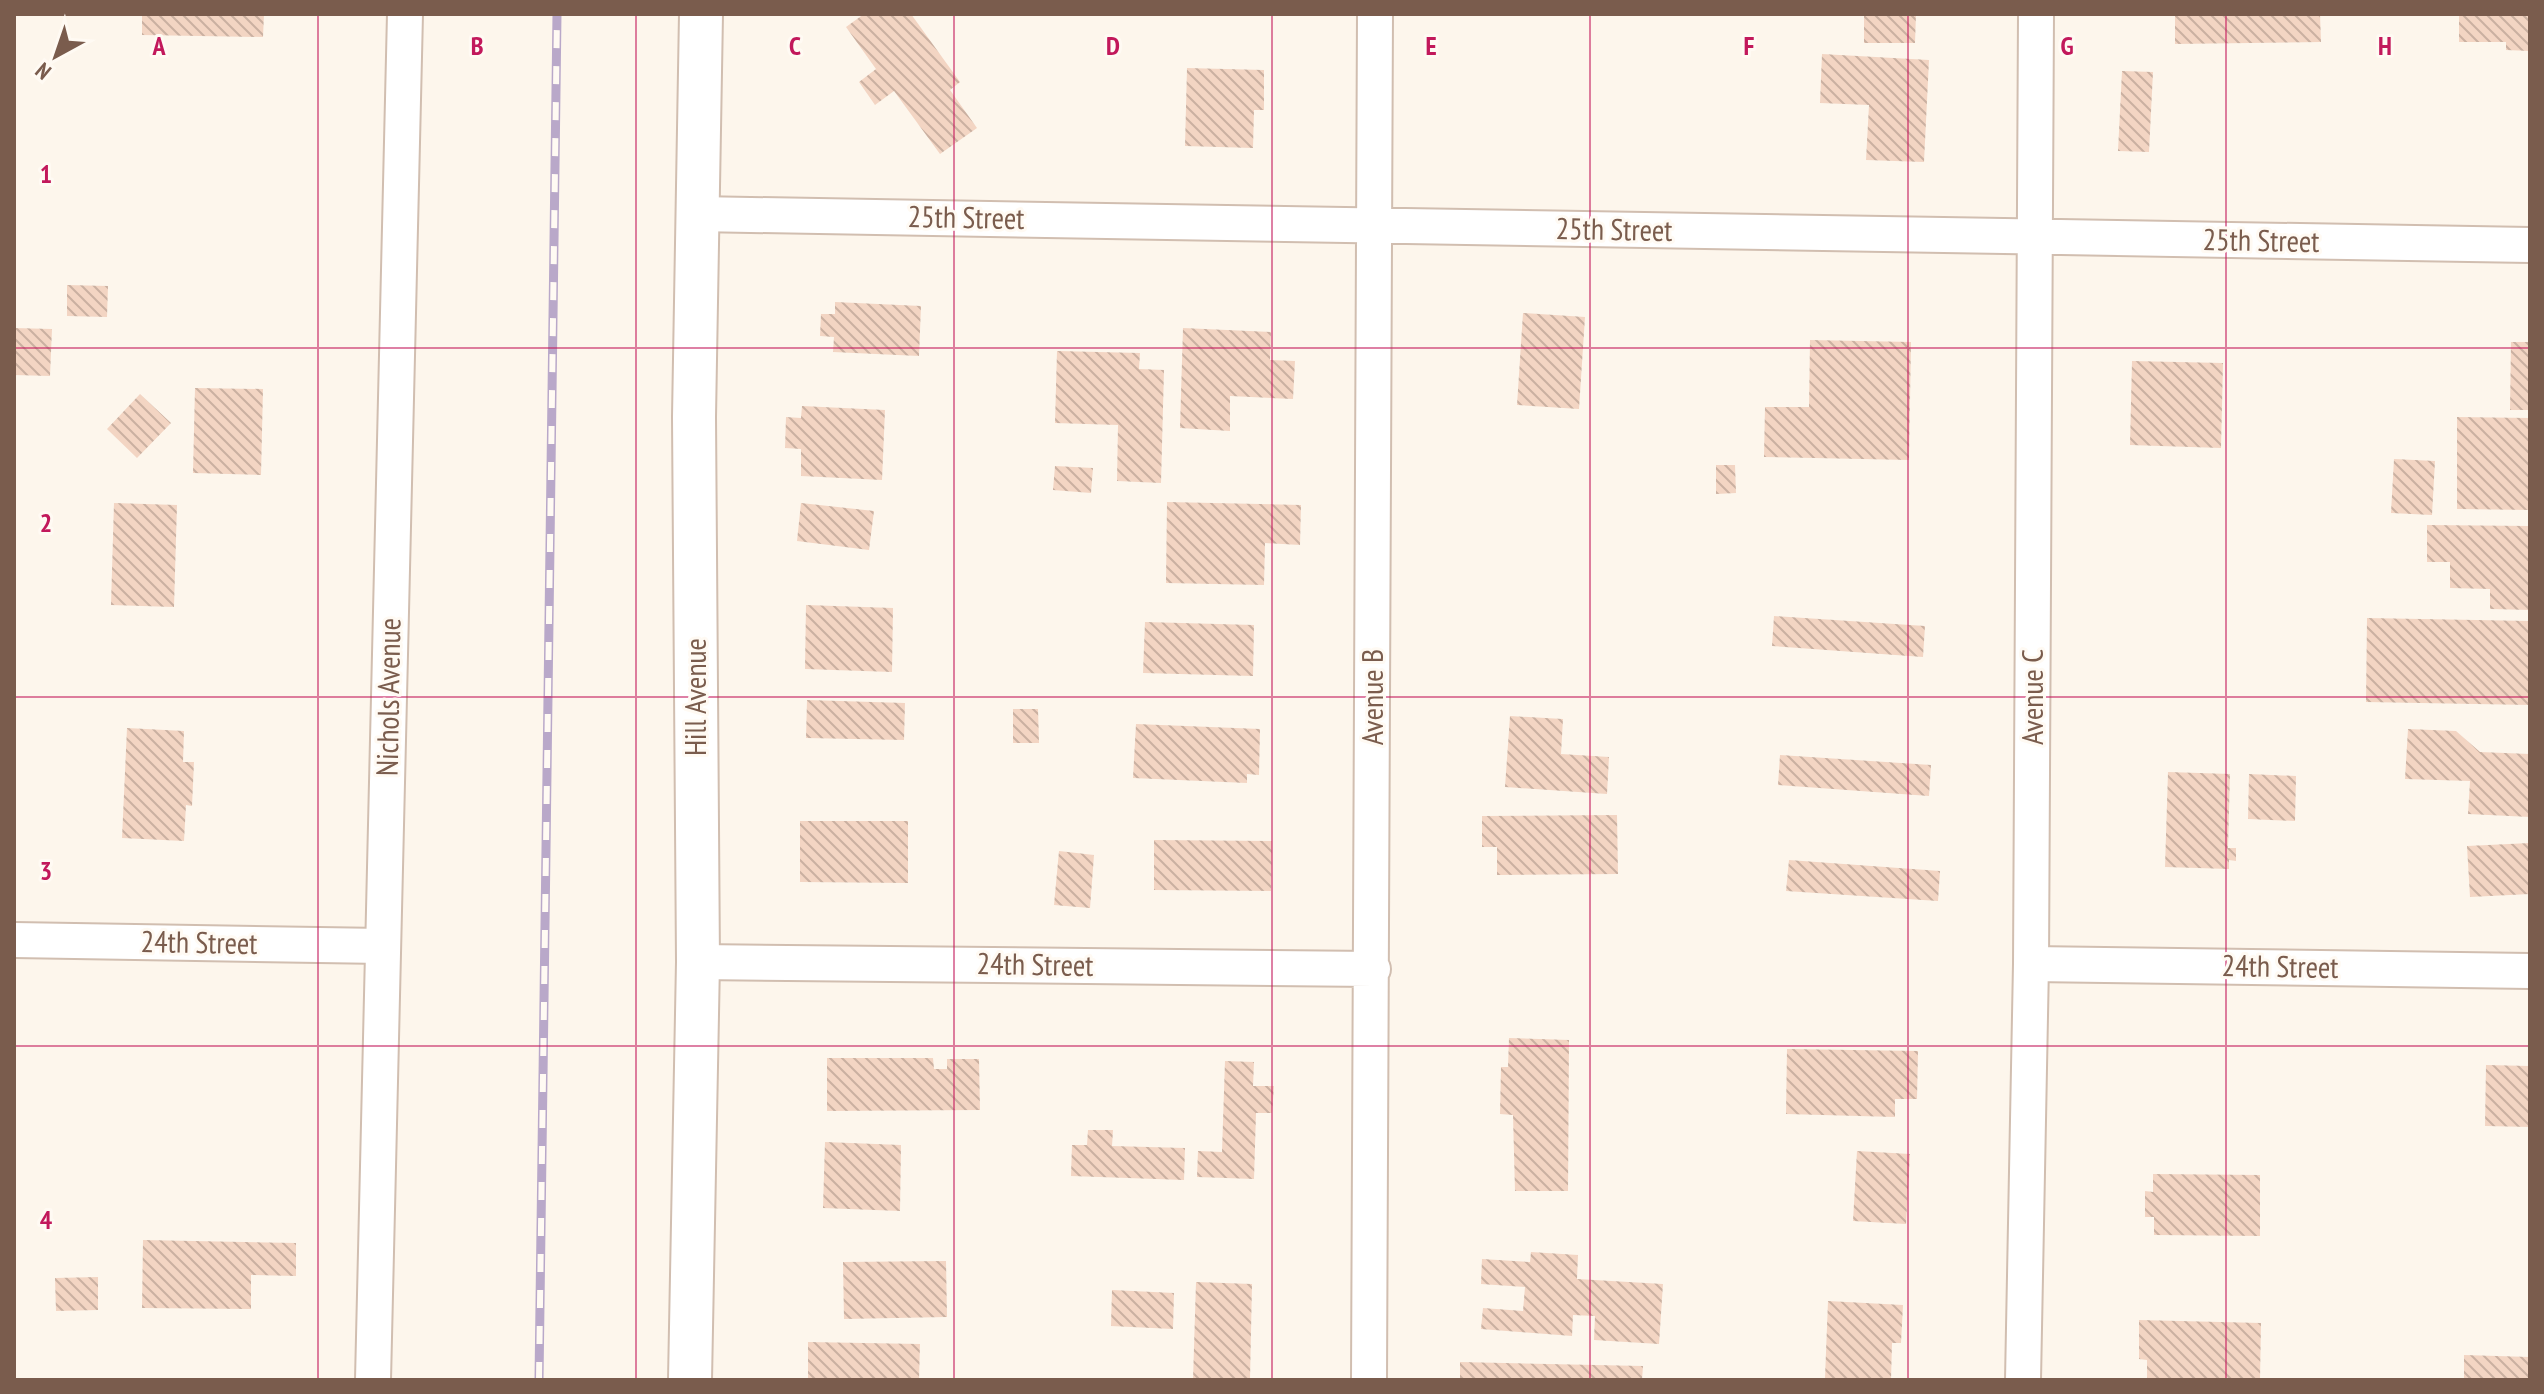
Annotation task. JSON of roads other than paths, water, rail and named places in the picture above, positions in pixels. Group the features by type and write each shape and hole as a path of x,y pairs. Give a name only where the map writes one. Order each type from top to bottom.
{"street":[{"name":"Nichols Avenue","path":"373,1380 405,14"},
{"name":"Hill Avenue","path":"690,1380 698,962 694,432 701,14"},
{"name":"Avenue B","path":"1369,1380 1375,14"},
{"name":"Avenue C","path":"2023,1380 2031,964 2036,14"},
{"name":"25th Street","path":"697,214 2530,245"},
{"name":"24th Street","path":"14,940 383,946"},
{"name":"24th Street","path":"698,962 1373,969"},
{"name":"24th Street","path":"2031,964 2530,971"}],"railway":[{"path":"539,1380 557,14"}]}
